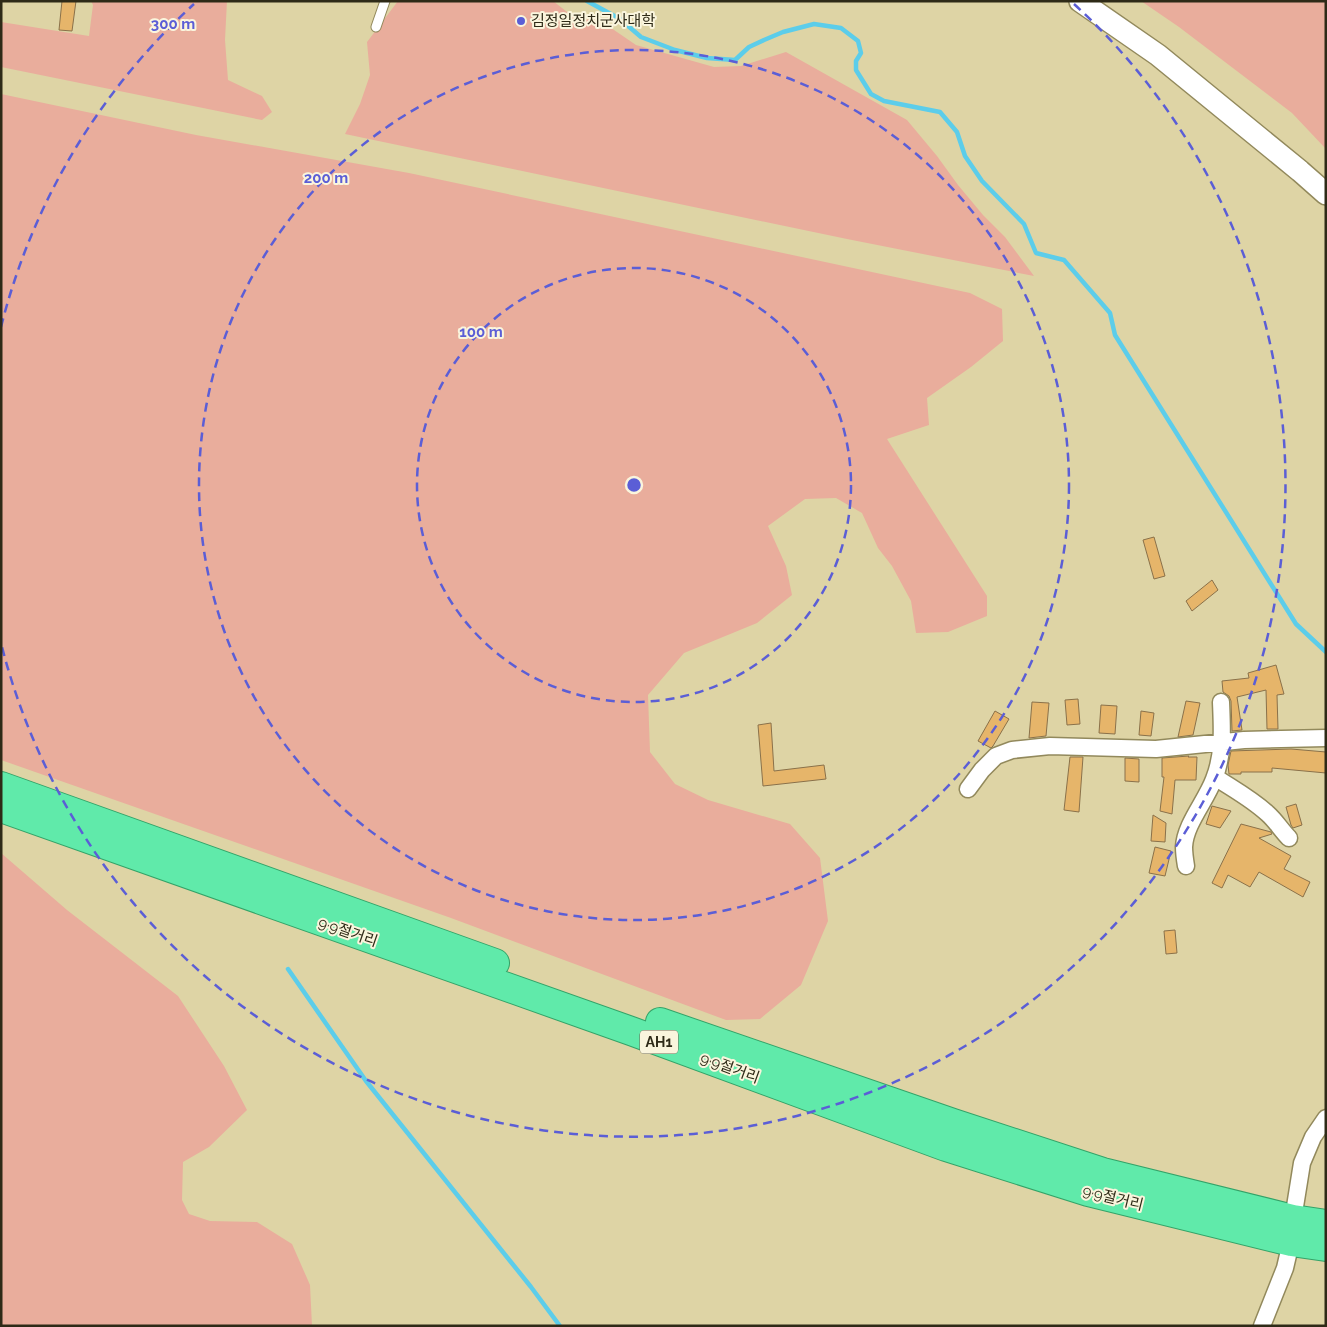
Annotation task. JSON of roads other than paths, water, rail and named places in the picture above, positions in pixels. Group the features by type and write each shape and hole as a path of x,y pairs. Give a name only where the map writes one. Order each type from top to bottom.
{"highway":[{"name":"9·9절거리","path":"1,786 646,1017 953,1123 1292,1231 1326,1247"},
{"name":"9·9절거리","path":"1,808 622,1028 946,1147 1088,1192 1292,1231 1326,1224"}],"street":[{"path":"1082,2 1158,55 1326,194"},
{"path":"1186,866 1184,847 1186,837 1192,821 1215,777 1220,761 1222,742 1221,702"},
{"path":"968,789 982,770 996,756 1012,750 1050,746 1156,748 1244,740 1326,738"},
{"path":"1215,777 1270,815 1289,838"},
{"path":"1262,1326 1285,1268 1302,1163 1313,1136 1326,1118"}],"lane":[{"path":"376,27 385,1"}],"waterway":[{"path":"587,1 620,19 641,37 675,50 707,58 735,60 749,47 764,40 783,32 814,24 841,28 858,41 861,53 856,61 856,70 871,94 884,101 940,112 957,132 965,156 982,181 1024,224 1036,253 1064,260 1110,313 1115,335 1296,624 1326,652"},
{"path":"288,969 366,1081 560,1326"}],"place":[{"name":"김정일정치군사대학","path":"521,21"}]}
